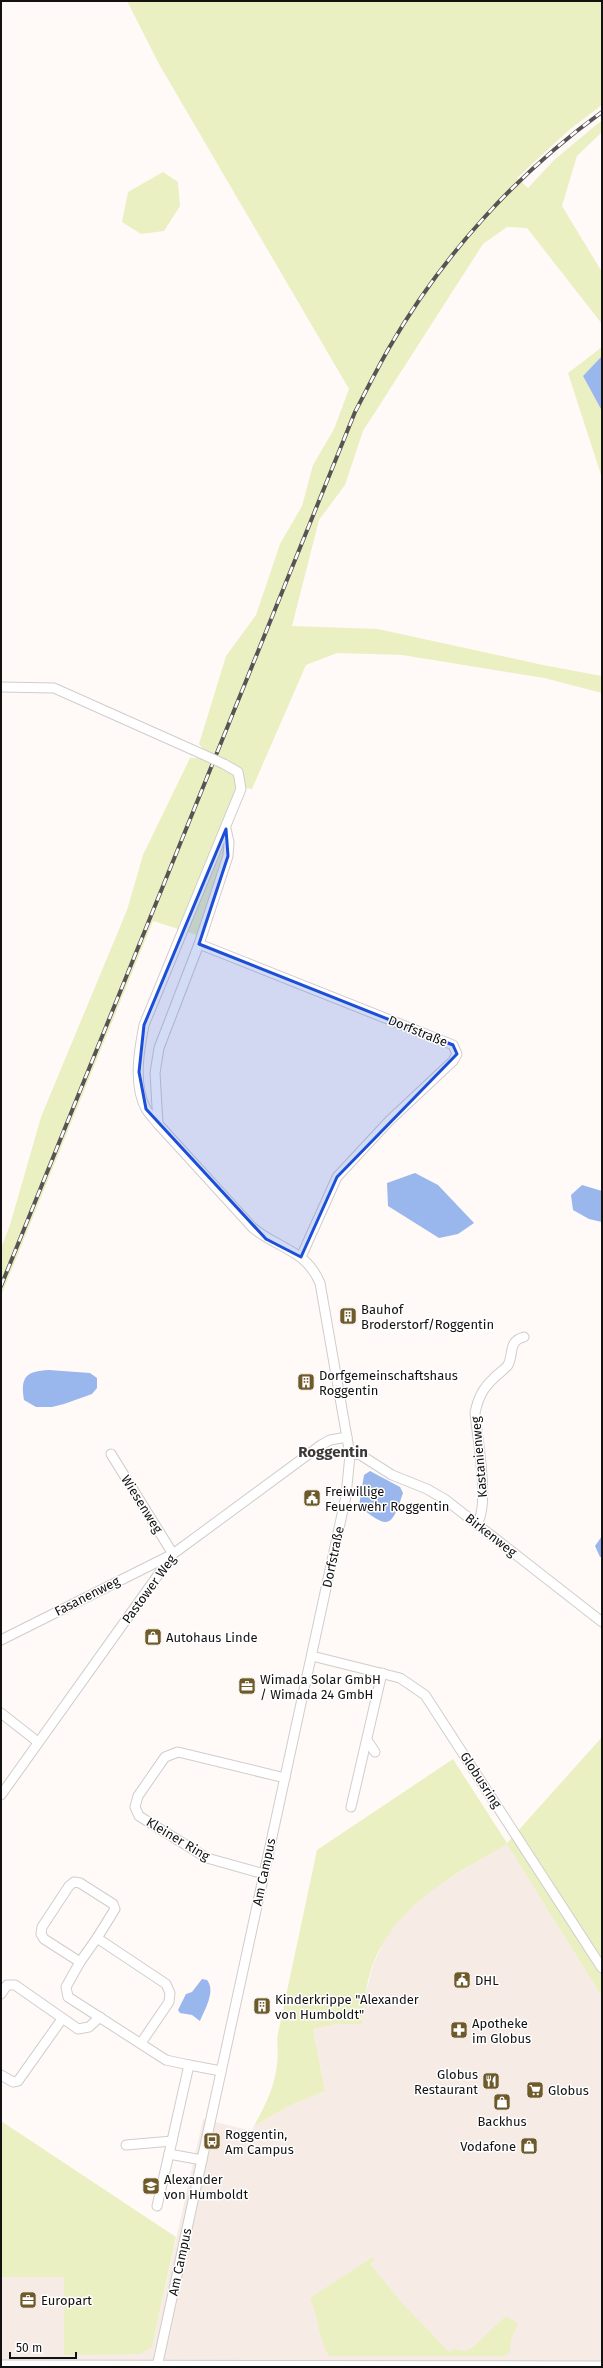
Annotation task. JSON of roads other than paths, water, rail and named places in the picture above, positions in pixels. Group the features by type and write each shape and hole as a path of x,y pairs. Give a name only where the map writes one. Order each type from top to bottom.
{"street":[{"name":"Dorfstraße","path":"1,687 54,688 224,764 238,772 241,789 226,829 144,1025 139,1053 141,1091 146,1109 158,1124 253,1228 266,1239 301,1257 309,1263 320,1283 350,1455 346,1496 309,1672"},
{"name":"Dorfstraße","path":"158,1124 155,1073 159,1048 199,944 228,856 229,842 226,829"},
{"name":"Dorfstraße","path":"199,944 453,1046 456,1049 457,1054 453,1061 389,1121 337,1177 301,1257"},
{"name":"Kastanienweg","path":"477,1523 482,1517 484,1502 475,1413 477,1399 484,1389 509,1363 513,1344 517,1339 524,1337"},
{"name":"Pastower Weg","path":"1,1795 173,1554 321,1444 330,1440 347,1437"},
{"name":"Wiesenweg","path":"111,1454 173,1554"},
{"name":"Birkenweg","path":"350,1455 359,1454 392,1475 427,1489 446,1500 602,1622"},
{"name":"Fasanenweg","path":"1,1640 173,1554"},
{"name":"Globusring","path":"312,1656 400,1678 425,1694 602,1968"},
{"name":"Am Campus","path":"158,2366 309,1672"},
{"path":"351,1807 382,1673"},
{"path":"1,1713 38,1742"},
{"path":"367,1740 375,1752"},
{"name":"Kleiner Ring","path":"264,1874 207,1858 139,1816 135,1806 138,1796 165,1757 178,1752 285,1778"},
{"path":"80,1962 44,1939 41,1934 42,1928 74,1882 80,1883 112,1904 115,1909 80,1962 66,1987 68,1997 166,2060 221,2071"},
{"path":"97,1938 166,1984 170,1993 169,2002 141,2043"},
{"path":"1,1994 7,1985 15,1986 78,2029 88,2027 100,2017"},
{"path":"1,2075 13,2082 18,2081 62,2019"},
{"path":"157,2206 189,2065"},
{"path":"126,2145 172,2142"},
{"path":"169,2154 202,2160"},
{"path":"1,2366 602,2366"}],"water":[{"path":"602,356 602,411 583,376"},
{"path":"415,1173 438,1185 474,1223 458,1234 439,1238 388,1206 387,1183"},
{"path":"582,1185 602,1191 602,1222 589,1219 573,1210 571,1195"},
{"path":"49,1370 90,1373 97,1378 97,1388 92,1394 64,1404 52,1407 36,1407 24,1400 24,1381 30,1374"},
{"path":"370,1471 400,1487 403,1493 392,1519 388,1522 383,1522 377,1519 359,1506 364,1475"},
{"path":"602,1536 602,1557 600,1557 595,1546"},
{"path":"202,1979 207,1980 209,1984 210,1995 200,2021 192,2015 180,2013 178,2010 186,1994 192,1992"}],"railway":[{"path":"1,1286 355,412 385,356 410,314 457,249 483,219 540,162 570,136 602,112"}],"place":[{"name":"Bauhof Broderstorf/Roggentin","path":"348,1316"},
{"name":"Dorfgemeinschaftshaus Roggentin","path":"306,1382"},
{"name":"Freiwillige Feuerwehr Roggentin","path":"312,1498"},
{"name":"Autohaus Linde","path":"153,1637"},
{"name":"Wimada Solar GmbH / Wimada 24 GmbH","path":"247,1686"},
{"name":"DHL","path":"462,1980"},
{"name":"Kinderkrippe \"Alexander von Humboldt\"","path":"262,2006"},
{"name":"Apotheke im Globus","path":"459,2030"},
{"name":"Globus Restaurant","path":"491,2081"},
{"name":"Globus","path":"535,2090"},
{"name":"Backhus","path":"502,2102"},
{"name":"Roggentin, Am Campus","path":"212,2141"},
{"name":"Vodafone","path":"529,2146"},
{"name":"Alexander von Humboldt","path":"151,2186"},
{"name":"Europart","path":"28,2300"}],"district":[{"name":"Roggentin","path":"333,1452"}]}
